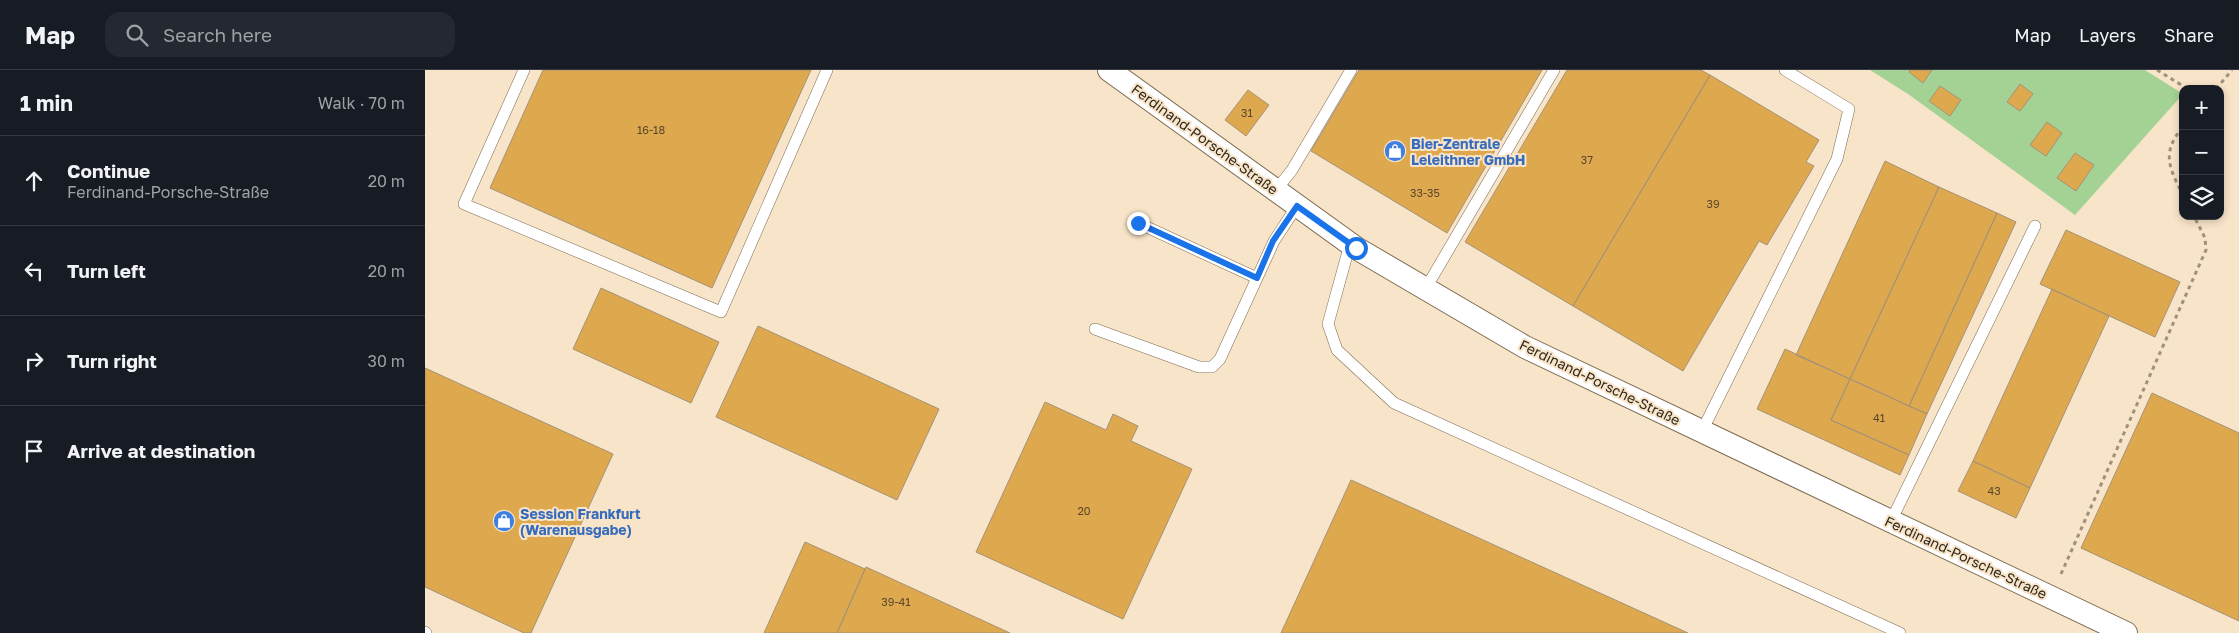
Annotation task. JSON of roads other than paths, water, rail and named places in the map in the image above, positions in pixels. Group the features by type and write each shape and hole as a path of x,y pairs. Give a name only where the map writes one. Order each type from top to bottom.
{"street":[{"name":"Ferdinand-Porsche-Straße","path":"1109,70 1350,244 1525,347 2126,633"}],"lane":[{"path":"524,70 464,204 721,312 827,70"},
{"path":"1276,190 1292,170 1351,70"},
{"path":"1425,288 1554,70"},
{"path":"1701,431 1837,159 1849,109 1785,70"},
{"path":"1095,329 1199,367 1212,367 1220,359 1273,241 1297,206"},
{"path":"1138,223 1257,278"},
{"path":"1891,521 2035,226"},
{"path":"1350,244 1329,324 1337,350 1394,404 1900,633"}],"place":[{"name":"Bier-Zentrale Leleithner GmbH","path":"1395,151"},
{"name":"Session Frankfurt (Warenausgabe)","path":"504,521"}]}
